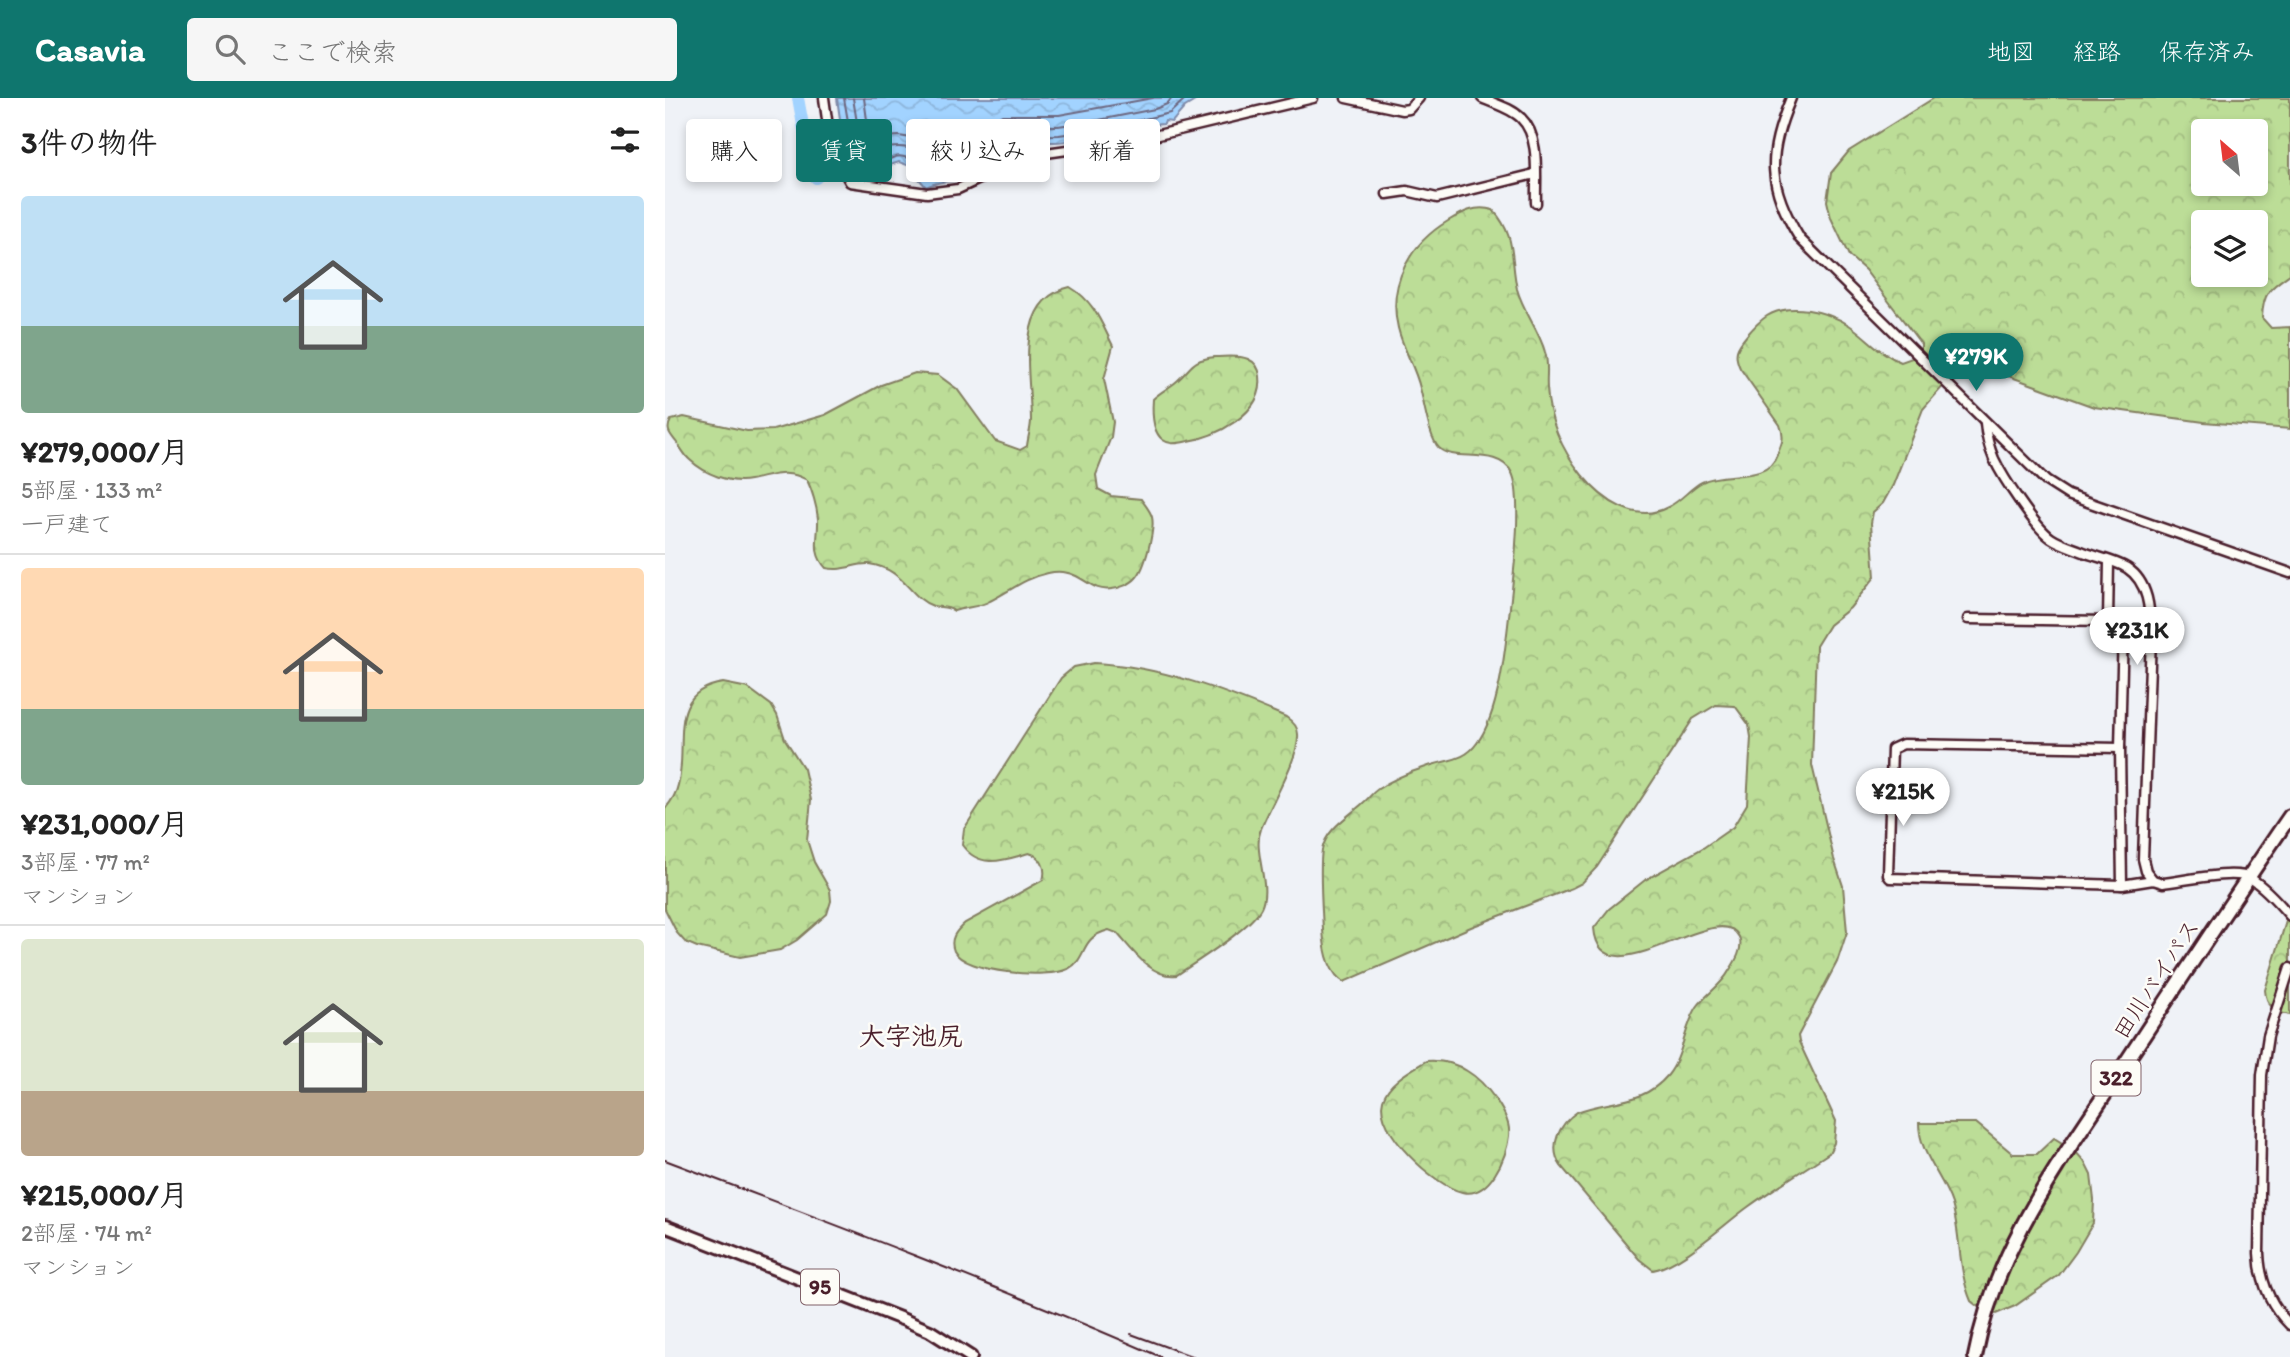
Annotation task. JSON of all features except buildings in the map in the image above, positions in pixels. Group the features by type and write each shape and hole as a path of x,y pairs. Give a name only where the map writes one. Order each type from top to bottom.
{"highway":[{"name":"田川バイパス","path":"1975,1357 1979,1336 2004,1261 2020,1226 2290,816"}],"main road":[{"name":"95","path":"665,1226 902,1319 930,1331 971,1357"}],"street":[{"path":"824,98 831,148 850,182 927,193 958,189 1022,159 1039,154 1137,140 1313,98"},
{"path":"1346,98 1402,110 1409,109 1419,98"},
{"path":"1482,98 1511,111 1524,121 1534,144 1536,203"},
{"path":"1791,98 1778,130 1774,159 1776,188 1783,212 1794,230 1825,267 1985,423 2046,481 2068,495 2290,573"},
{"path":"1387,194 1407,191 1437,198 1535,174"},
{"path":"1985,423 1987,439 1995,460 2039,526 2050,537 2127,568 2147,595 2150,612 2143,859 2146,871 2153,880"},
{"path":"2108,621 2109,562"},
{"path":"1968,619 2108,621 2123,627 2120,748 2122,886"},
{"path":"2120,748 1896,746 1892,750 1886,869 1890,878 2122,886 2153,880 2163,883 2236,874 2248,877 2277,901 2290,916"},
{"path":"2290,968 2268,1036 2262,1075 2259,1253 2264,1285 2276,1308 2290,1325"}],"green space":[{"path":"1934,98 2290,98 2290,274 2277,283 2266,296 2262,318 2271,328 2290,327 2290,429 2204,422 2094,407 1989,369 1962,372 1951,377 1923,409 1893,485 1883,503 1873,512 1871,523 1875,577 1850,608 1829,625 1816,646 1812,765 1843,886 1847,932 1837,962 1798,1036 1836,1121 1834,1143 1829,1153 1758,1200 1690,1252 1653,1270 1639,1259 1561,1166 1555,1151 1557,1136 1565,1123 1577,1112 1637,1097 1658,1085 1668,1075 1677,1060 1697,1007 1726,976 1738,955 1739,937 1728,928 1709,929 1638,954 1617,956 1601,949 1594,928 1609,909 1645,880 1703,848 1733,827 1747,804 1751,737 1749,725 1735,706 1716,705 1693,719 1597,867 1582,883 1344,982 1334,972 1326,951 1321,878 1324,843 1338,824 1378,789 1433,764 1460,757 1477,743 1485,729 1498,691 1513,578 1517,496 1512,473 1497,460 1446,452 1435,443 1418,380 1398,328 1396,295 1405,266 1423,241 1435,230 1469,210 1493,210 1506,229 1517,289 1545,352 1550,412 1562,445 1590,485 1610,501 1632,511 1656,512 1673,504 1702,482 1755,473 1772,464 1782,440 1780,425 1740,368 1737,358 1741,343 1767,316 1797,309 1819,312 1849,325 1893,359 1901,362 1915,357 1921,351 1921,344 1865,270 1849,256 1831,218 1827,201 1831,173 1849,151"},
{"path":"1070,287 1091,305 1113,346 1104,379 1113,422 1111,437 1096,475 1098,489 1111,496 1141,499 1152,517 1151,540 1143,566 1134,580 1122,587 1103,589 1069,573 1048,573 1025,581 982,605 954,611 933,606 891,571 881,567 864,564 838,569 826,568 817,550 817,514 807,480 792,474 742,481 718,477 690,460 669,433 671,420 684,417 747,431 773,430 825,415 881,385 915,373 938,375 957,389 995,441 1020,450 1027,446 1031,423 1028,362 1032,323 1039,307 1052,295"},
{"path":"1215,357 1240,357 1255,364 1260,376 1255,402 1223,429 1196,439 1168,443 1159,436 1155,427 1153,399 1196,362"},
{"path":"1094,663 1143,669 1192,681 1286,717 1296,726 1298,734 1294,755 1259,838 1264,889 1261,908 1235,935 1177,975 1159,973 1151,968 1117,933 1109,930 1092,938 1075,964 1058,972 1026,974 974,964 954,951 952,943 956,932 965,923 1043,880 1044,871 1040,860 1029,853 993,861 977,858 962,845 964,829 1061,678 1074,667"},
{"path":"723,683 748,688 771,705 785,739 804,769 811,800 807,840 814,862 830,890 831,901 827,914 797,940 780,950 740,957 685,942 677,933 665,909 665,809 678,785 686,708 693,697 705,688"},
{"path":"2290,908 2290,1015 2272,1007 2265,990"},
{"path":"1426,1061 1453,1064 1474,1076 1489,1090 1506,1118 1509,1136 1505,1155 1495,1174 1480,1189 1462,1192 1450,1188 1409,1155 1388,1127 1383,1113 1386,1094 1401,1077"},
{"path":"1919,1123 1976,1123 2013,1154 2037,1154 2054,1138 2075,1151 2084,1161 2091,1175 2093,1223 2059,1275 2015,1306 1996,1314 1981,1309 1971,1301 1964,1278 1952,1204 1927,1155"}],"water":[{"path":"837,98 1200,98 1185,107 1172,122 1165,121 1164,124 1160,124 1160,119 1064,119 1064,141 1061,142 1050,142 1050,119 906,119 906,164 899,162 892,164 892,119 840,119"},
{"path":"922,182 941,182 936,183 926,187"}],"waterway":[{"path":"798,98 802,119"}],"railway":[{"path":"665,1160 976,1280 1161,1357"},
{"path":"1131,1334 1194,1357"}],"district":[{"name":"大字池尻","path":"911,1036"}]}
